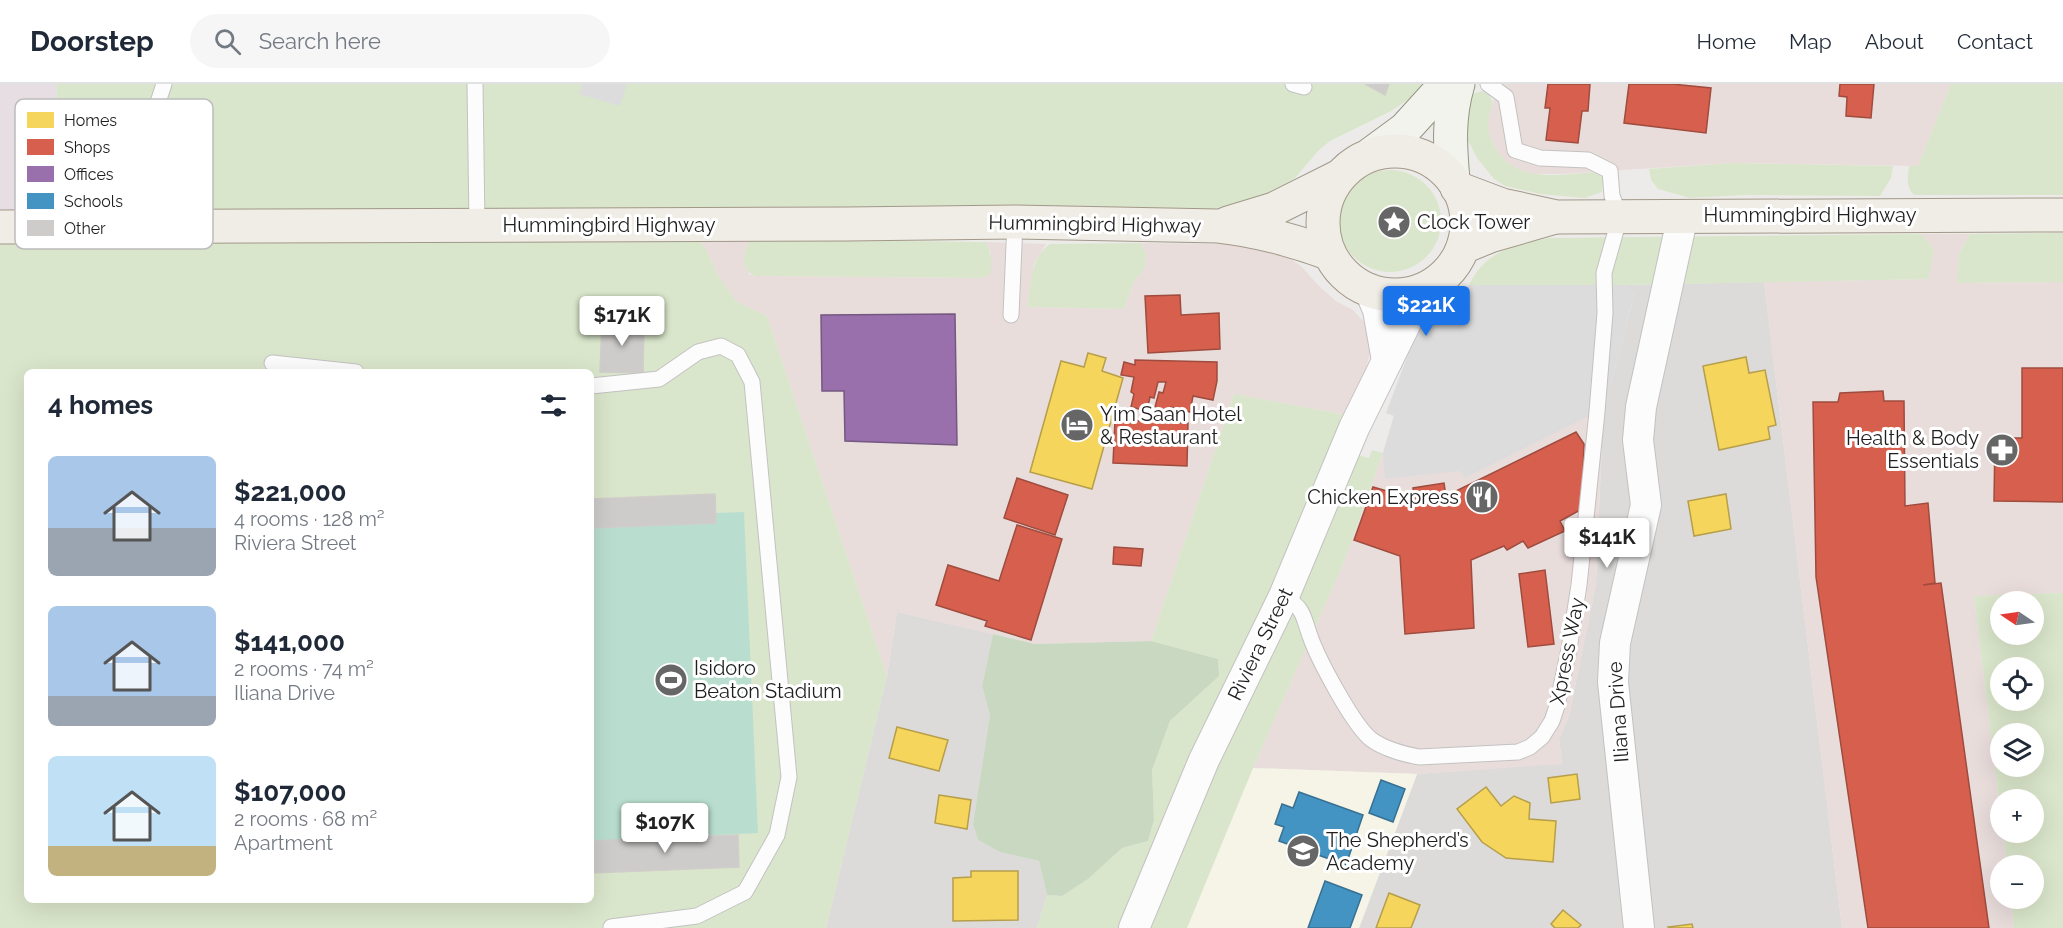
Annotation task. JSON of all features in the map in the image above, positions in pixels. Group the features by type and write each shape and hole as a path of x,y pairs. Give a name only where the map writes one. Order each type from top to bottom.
{"main road":[{"path":"1371,154 1394,150 1417,153 1437,164 1455,184 1464,201 1467,224 1463,247 1454,265 1439,280 1422,290 1405,295 1387,295 1370,291 1353,282 1338,269 1329,253 1323,234 1323,214 1328,195 1338,177 1353,164 1405,129 1446,84"},
{"path":"1455,184 1450,125 1458,84"},
{"name":"Hummingbird Highway","path":"1218,226 1274,209 1338,177"},
{"name":"Hummingbird Highway","path":"1455,184 1502,205 1557,217 2063,215"},
{"name":"Hummingbird Highway","path":"1463,247 1490,236 1557,217"},
{"name":"Hummingbird Highway","path":"213,226 1015,222 1218,226 1249,229 1275,235 1329,253"},
{"name":"Hummingbird Highway","path":"0,227 15,227"}],"street":[{"name":"Iliana Drive","path":"1639,928 1613,682 1615,643 1646,505 1638,440 1641,407 1683,215"},
{"name":"Riviera Street","path":"1134,928 1203,760 1284,596 1354,428 1422,290"},
{"path":"1370,291 1378,310 1386,361"}],"lane":[{"path":"159,99 164,84"},
{"path":"476,84 477,225"},
{"path":"1488,84 1506,97 1515,150 1540,158 1588,160 1610,171 1612,196 1620,216"},
{"name":"Xpress Way","path":"1284,596 1299,606 1307,622 1310,636 1342,699 1358,726 1371,740 1404,754 1419,757 1518,752 1542,738 1552,721 1557,706 1569,650 1599,390 1605,313 1604,273 1620,216"},
{"path":"1011,315 1015,222"},
{"path":"594,386 659,379 698,352 721,346 738,355 752,382 789,777 777,835 745,892 697,916 611,927"},
{"path":"272,363 328,369"}],"shaded area":[{"path":"0,84 57,84 57,99 15,99 15,211 0,211"},
{"path":"582,84 627,84 620,106 579,94"},
{"path":"1500,84 1951,84 1918,166 1731,163 1531,174 1511,167 1500,157 1491,139 1487,127 1489,114"},
{"path":"1921,234 1970,234 1959,254 1958,283 2063,282 2063,593 1990,591 1990,595 1974,596 1990,728 1990,777 1996,777 1997,789 1990,789 1990,843 2004,843 2006,855 1990,855 1990,909 2012,909 2014,928 1842,928 1764,282 1928,279 1929,242"},
{"path":"696,239 750,239 749,274 756,276 980,278 991,253 986,242 1046,244 1034,264 1027,307 1124,309 1134,281 1145,268 1146,254 1141,243 1235,244 1283,254 1301,266 1319,286 1336,301 1353,310 1364,322 1370,333 1370,352 1352,416 1234,394 1151,641 1035,644 897,612 887,676 767,316 737,302 717,274 705,247"},
{"path":"1764,282 1842,928 1359,928 1417,774 1562,763 1559,739 1569,716 1596,584 1603,416 1634,295 1625,285"},
{"path":"1469,285 1625,285 1634,294 1603,416 1596,584 1569,716 1559,739 1562,764 1417,774 1253,768 1344,562 1429,321"},
{"path":"1469,285 1625,285 1634,294 1603,416 1597,412 1465,478 1459,471 1385,479 1383,453 1394,416 1386,413 1422,317 1441,307"},
{"path":"897,612 993,634 982,686 990,715 973,824 978,840 1000,852 1039,861 1047,895 1037,928 826,928 887,676"},
{"name":"The Shepherd’s Academy","path":"1253,768 1417,774 1359,928 1187,928"}],"green space":[{"path":"57,84 1423,84 1412,97 1391,111 1330,141 1319,150 1295,178 1262,198 1212,210 213,211 213,99 57,99"},
{"path":"1951,84 2063,84 2063,195 1914,195 1908,185 1909,166 1918,166"},
{"path":"1482,91 1489,95 1493,102 1489,130 1495,147 1504,159 1527,172 1541,174 1598,172 1603,179 1602,192 1585,198 1540,194 1505,186 1494,179 1477,158 1465,135 1470,95"},
{"path":"1731,163 1893,166 1891,178 1880,196 1742,195 1690,198 1658,189 1651,180 1649,169"},
{"path":"1390,170 1409,174 1426,185 1437,202 1441,221 1437,240 1426,257 1409,268 1390,272 1371,268 1354,257 1343,240 1339,221 1343,202 1354,185 1371,174"},
{"path":"2063,233 2063,282 1957,283 1959,254 1970,234"},
{"path":"1921,234 1934,250 1928,279 1625,285 1469,285 1483,264 1502,251 1524,243 1549,238"},
{"path":"696,239 705,247 717,274 737,302 767,316 887,676 826,928 0,928 0,243 15,243 15,249 213,249 213,242"},
{"path":"750,239 986,242 992,262 989,275 980,278 756,276 747,269 744,260"},
{"path":"1141,243 1146,254 1145,268 1134,281 1124,309 1027,307 1035,264 1043,250 1050,244"},
{"path":"1234,394 1352,416 1341,451 1369,458 1372,450 1383,453 1344,562 1253,768 1187,928 1037,928 1047,895 1062,896 1088,879 1122,848 1148,841 1154,820 1152,770 1170,721 1219,676 1218,659 1151,641"},
{"name":"Isidoro Beaton Stadium","path":"744,512 758,833 594,841 594,528 715,513"},
{"path":"2063,593 2063,928 2014,928 2012,909 2044,909 2044,855 2006,855 2004,843 2044,843 2044,789 1997,789 1996,777 2044,777 2044,723 1990,723 1990,728 1974,596 1990,595 1990,645 2044,645 2044,594"},
{"path":"993,634 1035,644 1151,641 1218,659 1219,676 1170,721 1152,770 1154,820 1148,841 1122,848 1088,879 1062,896 1047,895 1039,861 1000,852 978,840 973,824 990,715 982,686"}],"building: Homes":[{"name":"Yim Saan Hotel & Restaurant","path":"1088,353 1106,358 1102,371 1123,378 1092,489 1030,472 1061,361 1084,367"},
{"path":"1746,357 1749,373 1765,370 1776,425 1768,427 1770,439 1719,450 1703,366"},
{"path":"1726,494 1731,529 1694,536 1688,501"},
{"path":"897,727 948,740 939,771 889,758"},
{"path":"1577,774 1580,799 1551,803 1548,778"},
{"path":"1486,787 1501,806 1514,796 1530,803 1529,819 1556,821 1553,862 1506,858 1482,842 1457,809"},
{"path":"939,795 971,800 967,829 935,823"},
{"path":"971,871 1018,871 1018,920 953,921 953,878 971,877"},
{"path":"1389,893 1420,905 1411,928 1376,928"},
{"path":"1563,910 1581,925 1578,928 1555,928 1551,924"},
{"path":"1692,924 1693,928 1668,927"}],"building: Shops":[{"path":"1548,84 1590,84 1588,111 1582,111 1578,143 1546,140 1550,108 1545,108"},
{"path":"1629,84 1672,84 1711,88 1706,133 1624,123"},
{"path":"1840,84 1874,84 1871,118 1846,116 1847,97 1839,96"},
{"path":"1180,295 1181,315 1219,313 1220,349 1148,353 1145,296"},
{"path":"1135,360 1217,362 1217,381 1213,400 1193,396 1190,412 1171,407 1170,412 1155,407 1159,392 1163,393 1166,382 1158,382 1154,398 1150,397 1147,411 1131,407 1134,377 1121,375 1124,362 1135,365"},
{"path":"2022,368 2063,368 2063,502 1994,501 1995,438 2022,438"},
{"path":"1883,391 1884,401 1904,401 1905,506 1928,503 1935,583 1923,585 1941,583 1989,928 1868,928 1816,577 1813,402 1838,402 1840,393"},
{"path":"1115,420 1188,423 1187,466 1113,463"},
{"path":"1576,432 1584,444 1582,509 1560,521 1565,531 1528,548 1523,541 1507,550 1504,546 1471,560 1474,628 1405,634 1400,556 1354,540 1373,487 1414,499 1413,488 1444,483 1446,496"},
{"path":"1017,478 1068,495 1055,535 1004,518"},
{"path":"1017,525 1062,539 1031,640 985,626 987,621 936,605 948,565 999,581"},
{"path":"1114,547 1143,549 1141,566 1113,564"},
{"path":"1545,570 1554,644 1528,647 1519,574"}],"building: Offices":[{"path":"955,314 957,445 845,441 844,391 822,391 821,315"}],"building: Schools":[{"path":"1381,780 1405,789 1393,822 1369,813"},
{"path":"1299,792 1363,815 1346,865 1279,841 1284,827 1275,824 1282,804 1293,808"},
{"path":"1325,881 1362,895 1350,928 1308,928"}],"building: Other":[{"path":"1365,84 1389,84 1385,95"},
{"path":"602,322 644,322 643,373 600,372"},
{"path":"715,494 716,523 594,528 594,499"},
{"path":"738,835 739,867 594,873 594,841"}],"place":[{"name":"Clock Tower","path":"1394,222"},
{"name":"Yim Saan Hotel & Restaurant","path":"1077,425"},
{"name":"Health & Body Essentials","path":"2002,450"},
{"name":"Chicken Express","path":"1482,497"},
{"name":"Isidoro Beaton Stadium","path":"671,680"},
{"name":"The Shepherd’s Academy","path":"1303,851"}]}
